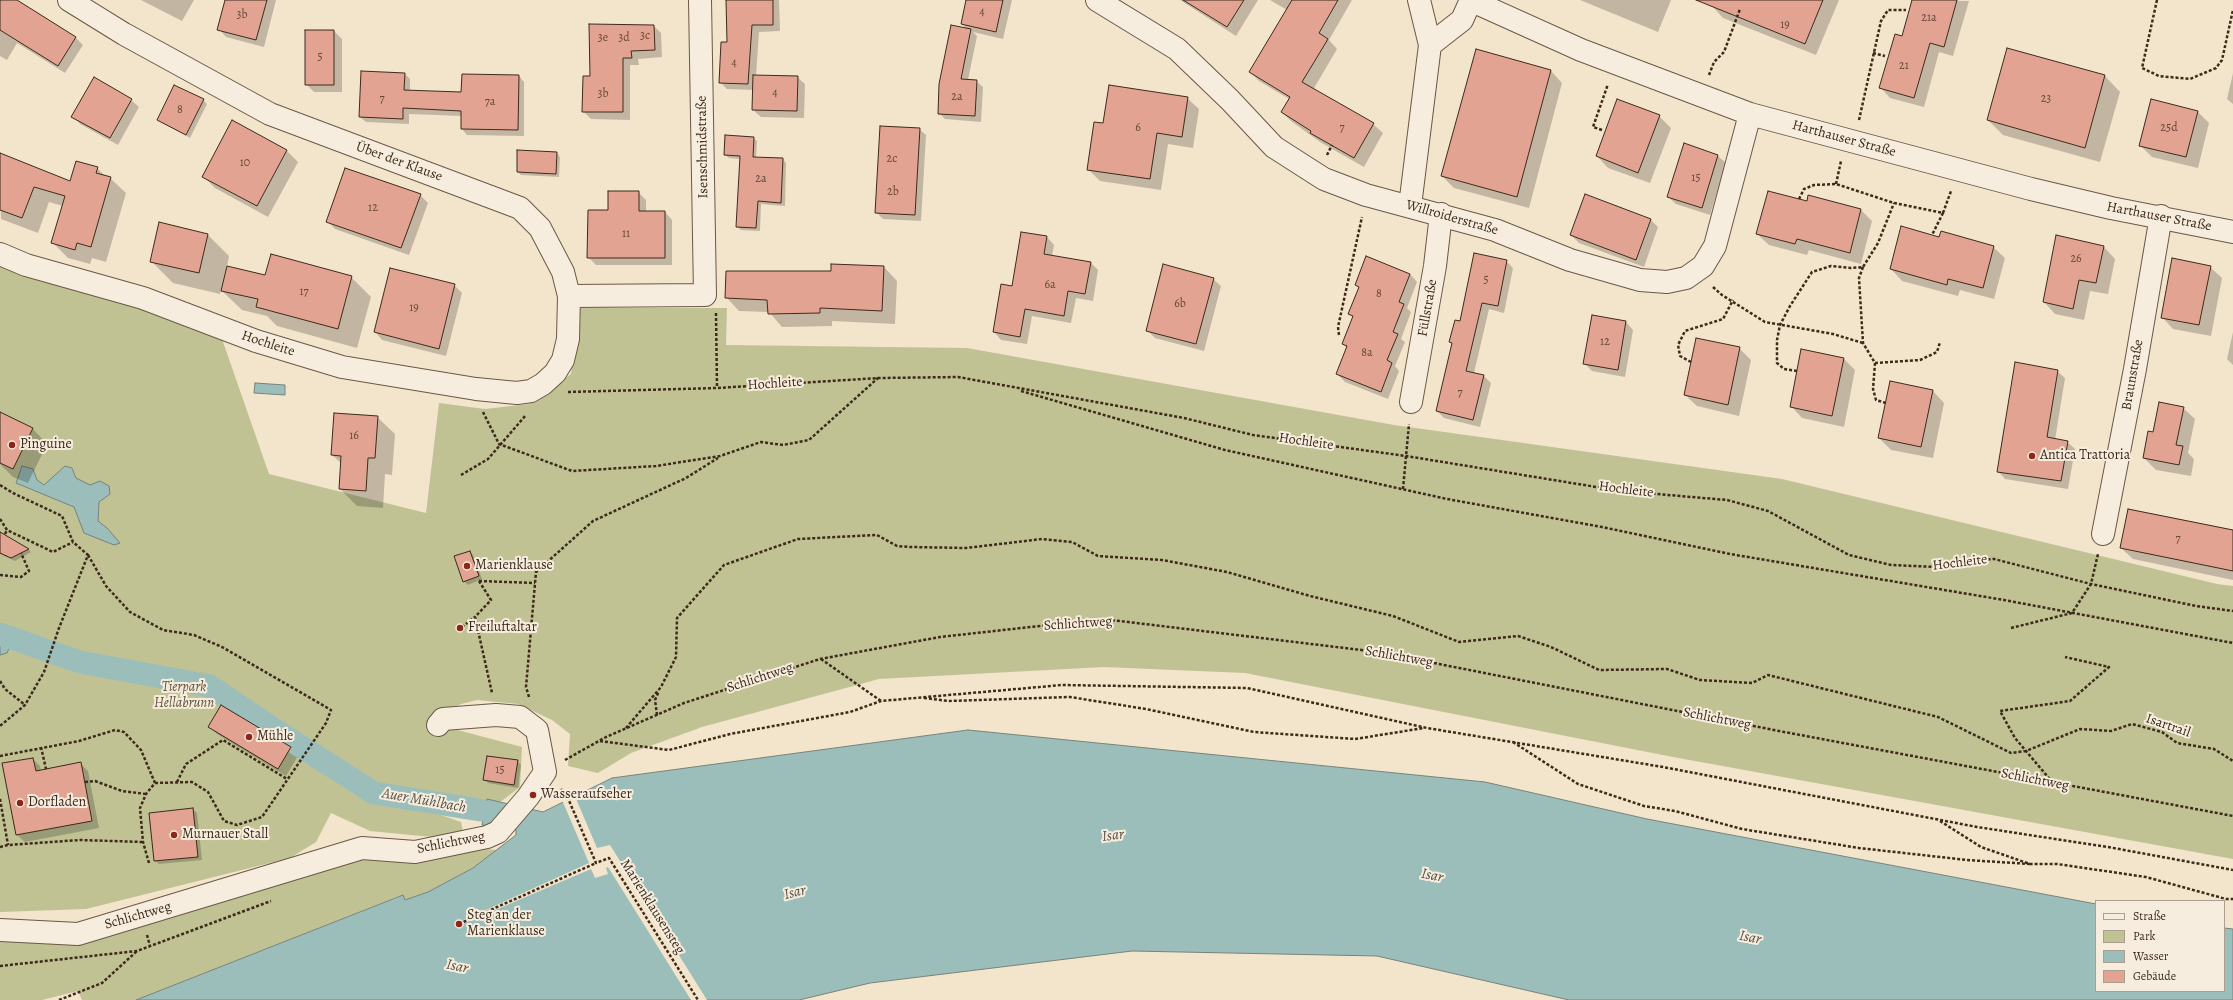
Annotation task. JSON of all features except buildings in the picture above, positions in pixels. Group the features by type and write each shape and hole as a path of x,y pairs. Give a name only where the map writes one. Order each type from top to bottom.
{"street":[{"name":"Über der Klause","path":"69,0 124,34 270,114 520,208 540,228 563,272 569,296"},
{"name":"Isenschmidstraße","path":"700,0 705,295"},
{"name":"Willroiderstraße","path":"1097,0 1177,50 1230,100 1274,147 1324,180 1366,195 1441,214 1495,230 1570,260 1640,280 1667,282 1686,278 1703,266 1715,246 1750,114"},
{"path":"1410,206 1430,45 1419,0"},
{"path":"1430,45 1462,20 1471,0"},
{"name":"Harthauser Straße","path":"1471,0 1525,26 1616,63 1750,114 2032,190 2111,208 2161,216 2233,232"},
{"name":"Füllstraße","path":"1411,402 1435,266 1441,214"},
{"name":"Braunstraße","path":"2104,534 2135,369 2161,216"},
{"name":"Hochleite","path":"0,254 26,265 143,298 256,341 342,367 476,389 517,393 531,391 543,384 555,373 563,360 568,339 569,296"},
{"path":"569,296 705,295"},
{"path":"438,725 443,719 496,715 520,717 537,730 545,772"},
{"name":"Schlichtweg","path":"0,930 78,934 362,848 415,852 487,837 498,832 528,797 545,772"}],"path":[{"path":"2157,0 2142,68 2159,76 2190,79 2216,68 2222,60 2233,10"},
{"path":"1701,96 1714,62 1724,52 1740,9"},
{"path":"1854,142 1881,21 1888,10 1906,10"},
{"path":"1873,53 1885,56"},
{"path":"1602,130 1593,127 1616,63"},
{"path":"1836,184 1840,165"},
{"path":"1799,199 1804,189 1808,187 1836,184 1894,203 1943,213"},
{"path":"1339,335 1338,327 1366,195"},
{"path":"1932,235 1950,196"},
{"path":"1886,403 1876,400 1873,389 1875,363 1863,343 1859,278 1863,267 1878,244 1894,203"},
{"path":"1797,371 1784,369 1777,363 1777,340 1780,325 1812,272 1831,266 1851,268 1863,267"},
{"path":"705,295 716,307 717,388"},
{"path":"1722,295 1733,300 1765,322 1833,334 1863,343"},
{"path":"1691,362 1680,356 1678,345 1685,331 1723,319 1733,300"},
{"path":"1875,363 1920,360 1937,352 1940,342"},
{"name":"Hochleite","path":"543,384 560,392 717,388 878,378 958,377 1184,418 1253,435 1406,456 1621,491 1727,500 1768,512 1849,555 1891,565 1937,567 1967,560 1994,559 2091,584 2196,606 2233,612"},
{"path":"476,389 484,414 499,444 572,471 656,466 720,456 761,442 783,445 809,440 878,378"},
{"name":"Hochleite","path":"1008,386 1225,450 1403,490 1602,527 1730,554 2233,643"},
{"path":"1403,490 1411,402"},
{"path":"461,475 488,459 499,444 528,414"},
{"path":"537,730 535,716 526,687 536,572 592,521 686,478 720,456"},
{"path":"0,485 13,493 62,516 73,542 88,555 106,586 130,612 163,630 194,635 222,647 331,710 321,731 262,817 237,825 224,821 208,792 192,782 155,783 146,794 140,808 143,842 149,863"},
{"path":"0,519 7,530 24,540 53,552 73,542"},
{"path":"5,534 7,530"},
{"path":"2012,628 2072,614 2091,584 2104,534"},
{"path":"657,715 655,700 676,657 677,618 724,565 798,539 877,535 897,546 966,548 1042,539 1072,542 1098,556 1162,560 1227,572 1310,596 1393,616 1459,642 1518,636 1551,647 1599,670 1667,669 1700,680 1752,683 1768,676 1792,681 1938,717 2011,753 2026,751"},
{"path":"22,544 24,540"},
{"path":"0,576 21,577 28,571 21,553"},
{"path":"0,726 25,705 44,672 58,628 88,555"},
{"path":"462,627 475,617 491,600 479,581 535,582"},
{"path":"475,617 496,715"},
{"name":"Schlichtweg","path":"545,772 600,741 657,715 684,704 820,659 940,637 1103,619 1378,652 1786,733 2233,816"},
{"path":"2054,783 2015,738 2000,711 2070,700 2109,667 2065,657"},
{"path":"820,659 881,701"},
{"path":"0,681 5,689 25,705"},
{"path":"600,741 668,750 730,734 850,712 881,701 1062,685 1247,688 1426,728 1663,767 1937,819 2108,847 2233,870"},
{"path":"624,730 661,687"},
{"path":"917,698 948,701 1070,697 1146,709 1254,732 1355,739 1426,728"},
{"name":"Isartrail","path":"2026,751 2080,729 2111,731 2132,724 2162,732 2177,743 2214,749 2233,761"},
{"path":"0,756 79,741 115,730 124,732 141,750 155,783"},
{"path":"176,782 186,764 223,740 287,780"},
{"path":"1513,742 1578,784 1644,806 1674,811 1742,829 1859,848 1968,860 2030,864 2057,864 2146,877 2226,899 2233,899"},
{"path":"41,747 46,769"},
{"path":"84,782 95,781 122,791 146,794"},
{"name":"Marienklausensteg","path":"567,796 596,863 609,858 698,1000"},
{"path":"0,799 8,844"},
{"path":"1937,819 1981,847 2030,864"},
{"path":"0,847 8,844 80,840 143,842"},
{"path":"459,924 596,863"},
{"path":"0,966 137,951 276,899"},
{"path":"59,1000 102,983 137,951"}],"green space":[{"name":"Tierpark Hellabrunn","path":"0,266 26,277 138,308 222,339 269,474 426,513 439,403 485,409 529,404 571,374 576,308 727,308 726,345 967,348 1394,425 1782,479 2217,584 2233,586 2233,859 1673,757 1245,673 1104,667 879,679 702,727 631,753 598,773 568,766 570,734 552,720 518,704 477,700 461,704 444,713 431,723 522,747 520,787 483,815 438,814 461,822 463,832 442,838 370,831 331,813 316,842 290,858 86,909 0,912"},
{"path":"479,848 497,850 473,868 428,892 405,900 402,895 136,1000 82,1000 78,991 42,1000 0,1000 0,938 78,943 366,854"}],"water":[{"path":"255,383 285,385 285,395 254,393"},
{"path":"22,466 33,469 37,480 44,485 65,466 72,468 76,478 90,485 100,481 109,486 110,494 99,502 98,521 107,528 120,543 114,545 84,533 74,507 16,483"},
{"path":"0,634 13,639 7,653 0,655"},
{"name":"Isar","path":"968,730 1485,782 1647,819 2095,904 2095,992 2225,992 2225,928 2233,929 2233,1000 1569,1000 1377,956 1132,951 870,983 799,1000 136,1000 403,895 405,900 428,892 473,868 516,835 516,830 482,825 487,799 543,812 612,778"}],"pier":[{"path":"574,794 597,848 610,845 707,1000 691,1000 608,867 606,868 608,874 595,878 591,869 458,926 457,923 589,863 562,800"}],"waterway":[{"name":"Auer Mühlbach","path":"0,634 80,662 210,686 275,730 374,793 480,810"}],"place":[{"name":"Pinguine","path":"12,445"},
{"name":"Antica Trattoria","path":"2032,456"},
{"name":"Marienklause","path":"467,566"},
{"name":"Freiluftaltar","path":"460,628"},
{"name":"Mühle","path":"249,737"},
{"name":"Wasseraufseher","path":"533,795"},
{"name":"Dorfladen","path":"20,803"},
{"name":"Murnauer Stall","path":"174,835"},
{"name":"Steg an der Marienklause","path":"459,924"}]}
